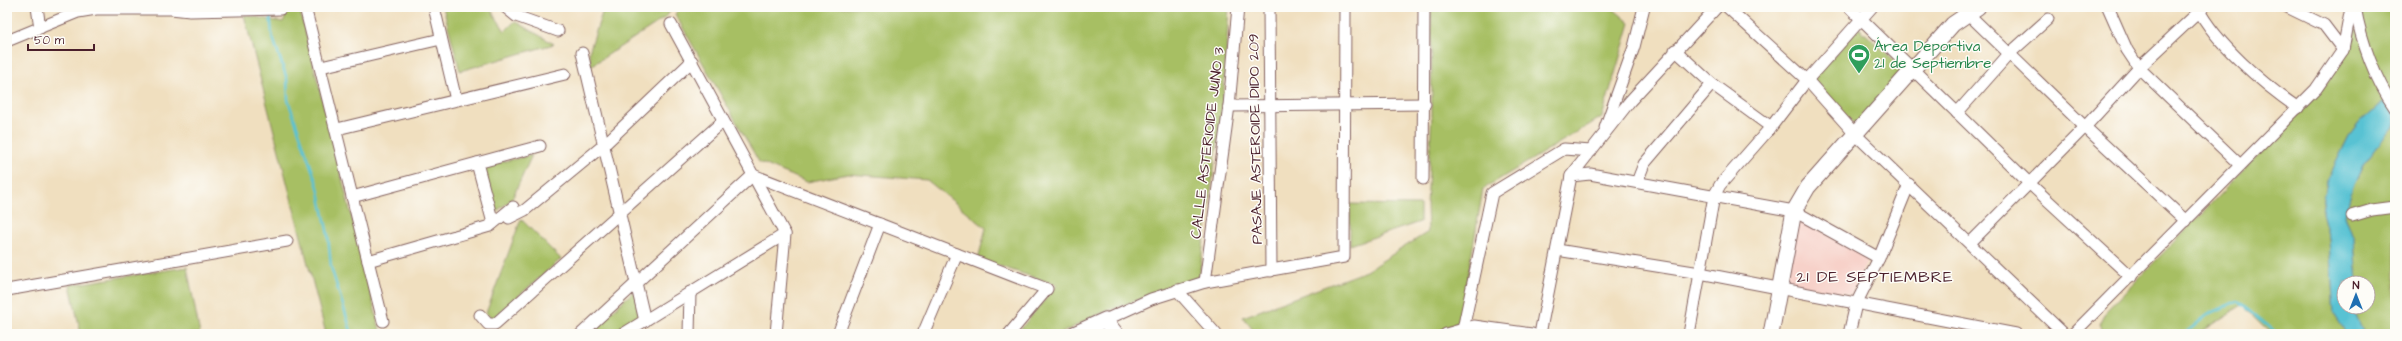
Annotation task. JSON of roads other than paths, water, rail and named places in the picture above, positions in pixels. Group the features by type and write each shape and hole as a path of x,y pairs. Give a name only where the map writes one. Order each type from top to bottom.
{"street":[{"path":"37,7 40,28"},
{"path":"305,7 337,129 352,197 383,321"},
{"path":"434,7 456,100"},
{"path":"505,7 516,16 558,31"},
{"name":"CALLE ASTERIOIDE JUNO 3","path":"1205,282 1229,106 1238,7"},
{"name":"PASAJE ASTEROIDE DIDO 209","path":"1268,7 1271,271"},
{"path":"1074,334 1151,299 1205,282 1344,257 1345,7"},
{"path":"1423,179 1425,104 1424,7"},
{"path":"1602,136 1634,47 1644,7"},
{"path":"1540,334 1571,176 1602,136 1675,50 1717,7"},
{"path":"1727,7 1807,80 1855,134 1909,184 2064,334"},
{"path":"1849,7 2030,184 2131,277"},
{"path":"1689,334 1714,196 1720,184 1771,127 1807,80 1872,7"},
{"path":"2108,7 2128,50 2139,68 2240,165"},
{"path":"2287,7 2324,25 2343,50"},
{"path":"7,41 78,12 112,8 262,10 280,8"},
{"path":"1970,243 2030,184 2139,68 2200,8 2244,64 2272,90 2298,108"},
{"path":"2073,334 2316,89 2343,50 2350,13 2356,8 2366,46 2383,92 2393,105"},
{"path":"1771,334 1794,211 1808,187 1953,24 1969,10 2009,54 2186,221"},
{"path":"1957,113 2009,54 2048,19"},
{"path":"671,24 784,234 776,334"},
{"path":"321,67 441,39"},
{"path":"1675,50 1712,84 1771,127"},
{"path":"582,53 605,144 618,213 645,321"},
{"path":"509,218 525,210 605,144 692,61"},
{"path":"337,129 565,74"},
{"path":"1637,182 1644,164 1712,84"},
{"path":"1229,106 1425,104"},
{"path":"480,314 488,324 495,324 723,121"},
{"path":"352,197 540,146"},
{"path":"1462,331 1492,194 1564,149 1591,151"},
{"path":"477,163 493,223"},
{"path":"1571,176 1590,174 1794,211 1879,258"},
{"path":"753,175 1047,289 1009,334"},
{"path":"581,334 636,285 753,175"},
{"path":"1850,334 1856,304 1879,258 1909,184"},
{"path":"368,261 490,226 513,207"},
{"path":"2352,216 2395,207"},
{"path":"838,334 880,224"},
{"path":"623,334 784,234"},
{"path":"7,290 287,241"},
{"path":"1557,250 1700,273 2001,333 2016,334"},
{"path":"923,334 957,254"},
{"path":"1177,290 1216,334"},
{"path":"689,334 690,292"},
{"path":"1105,320 1116,334"},
{"path":"1446,334 1486,326 1532,334"}],"water":[{"path":"2395,91 2395,124 2364,163 2352,189 2345,216 2354,240 2356,275 2336,275 2336,315 2356,315 2364,334 2347,334 2334,314 2329,239 2322,212 2327,181 2349,136 2360,122"}],"waterway":[{"path":"270,13 272,35 287,79 288,100 318,187 328,235 331,267 352,334"},
{"path":"2184,334 2210,313 2238,301 2278,334"}],"place":[{"name":"Área Deportiva 21 de Septiembre","path":"1859,74"}],"district":[{"name":"21 DE SEPTIEMBRE","path":"1875,276"}]}
